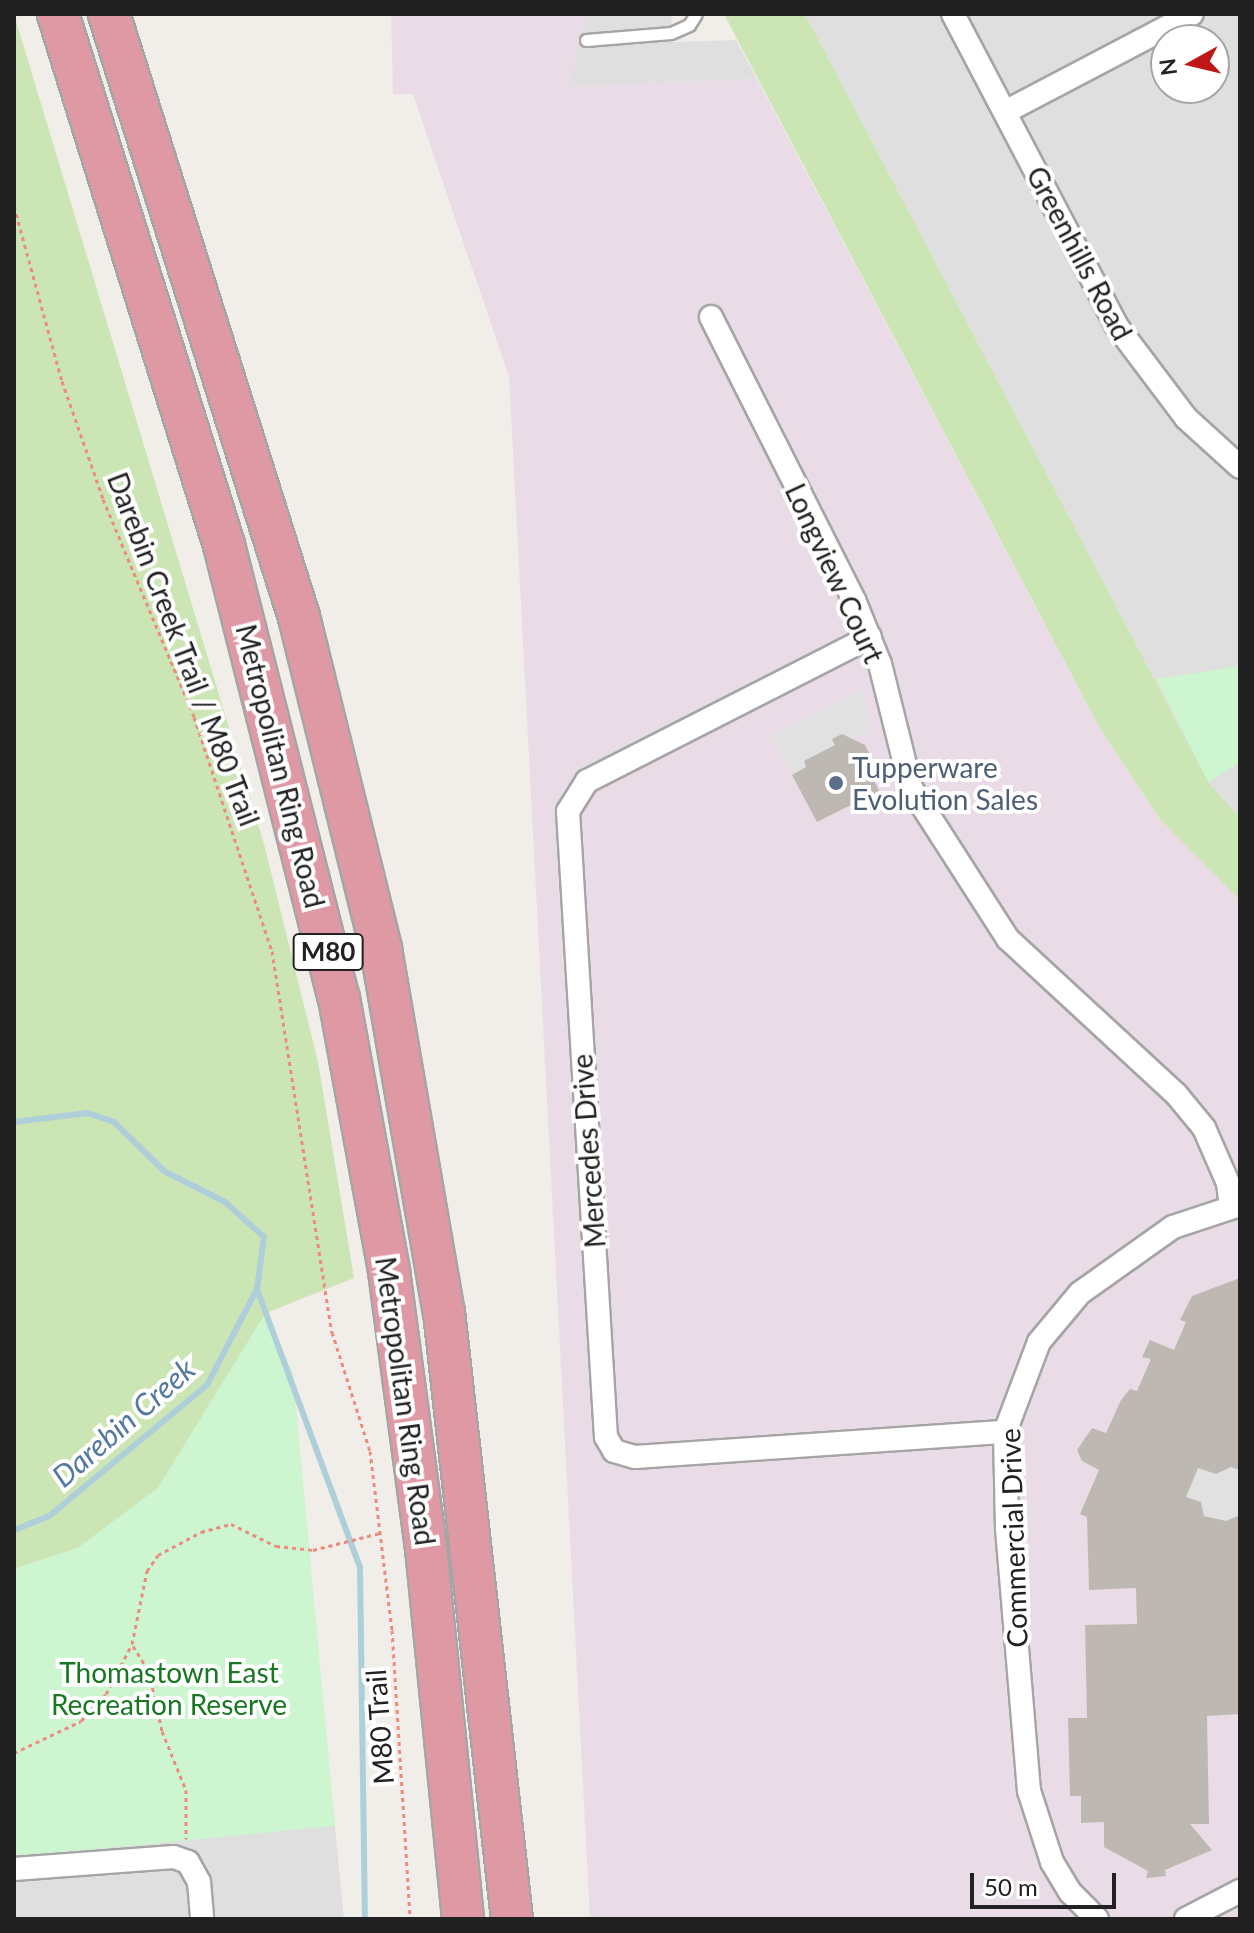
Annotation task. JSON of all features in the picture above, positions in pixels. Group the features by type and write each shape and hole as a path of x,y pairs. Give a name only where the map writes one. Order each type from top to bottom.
{"highway":[{"name":"Metropolitan Ring Road","path":"58,14 224,545 339,998 393,1302 426,1548 463,1919"},
{"name":"Metropolitan Ring Road","path":"109,14 299,617 381,949 446,1326 512,1919"}],"street":[{"name":"Greenhills Road","path":"953,14 1116,325 1149,375 1186,418 1240,467"},
{"path":"1005,112 1192,14"},
{"name":"Longview Court","path":"711,317 870,637 911,788 1008,939 1176,1094 1204,1128 1236,1206"},
{"name":"Mercedes Drive","path":"870,637 587,781 568,811 606,1437 614,1451 635,1457 1005,1432"},
{"name":"Commercial Drive","path":"1097,1919 1070,1892 1052,1862 1029,1791 1007,1529 1005,1432 1039,1342 1080,1293 1173,1227 1236,1206"},
{"path":"14,1869 174,1857 188,1862 199,1882 202,1919"},
{"path":"1186,1919 1240,1891"}],"lane":[{"path":"586,40 671,33 689,25 696,14"}],"path":[{"name":"Darebin Creek Trail / M80 Trail","path":"14,206 62,381 103,499 199,729 272,951 332,1332 370,1451 380,1533"},
{"path":"14,1753 81,1721 106,1694 132,1644 151,1564 201,1532 231,1524 276,1546 329,1547 380,1533"},
{"name":"M80 Trail","path":"380,1533 410,1919"},
{"path":"132,1644 149,1672 162,1731 186,1790 186,1839"}],"shaded area":[{"path":"391,14 586,14 570,87 757,79 1098,725 1159,818 1240,900 1240,1919 590,1919 509,377 413,94 393,94"},
{"path":"586,14 671,14 673,42 736,40 757,79 569,87"},
{"path":"805,14 1240,14 1240,818 1209,783"},
{"path":"864,691 870,731 804,761 806,767 793,775 770,737"},
{"path":"1231,1467 1240,1470 1240,1518 1226,1521 1204,1516 1183,1496 1197,1468 1215,1474"},
{"path":"334,1817 344,1919 14,1919 14,1859"}],"green space":[{"path":"14,14 264,844 318,1062 354,1278 266,1313 158,1488 78,1548 14,1569"},
{"path":"724,14 805,14 1209,783 1240,818 1240,900 1159,818 1098,725"},
{"path":"1240,666 1240,762 1209,783 1156,679"},
{"name":"Thomastown East Recreation Reserve","path":"266,1312 293,1374 335,1826 14,1857 14,1569 78,1548 158,1488"}],"building":[{"name":"Tupperware Evolution Sales","path":"842,734 865,745 870,755 863,758 879,791 817,822 792,775 806,767 804,761 835,745 832,739"},
{"path":"1240,1278 1240,1470 1231,1467 1216,1474 1198,1468 1186,1497 1201,1502 1204,1516 1226,1521 1240,1515 1240,1714 1207,1716 1209,1824 1190,1824 1212,1850 1165,1870 1166,1876 1146,1878 1148,1871 1104,1847 1104,1822 1081,1823 1081,1796 1070,1796 1068,1718 1087,1718 1085,1625 1137,1624 1136,1588 1089,1590 1087,1517 1080,1514 1099,1470 1082,1461 1077,1450 1092,1428 1106,1433 1121,1400 1130,1389 1137,1391 1151,1359 1142,1357 1150,1340 1174,1350 1186,1322 1180,1320 1192,1296"}],"waterway":[{"name":"Darebin Creek","path":"14,1122 87,1113 114,1122 164,1171 225,1202 264,1237 257,1289 207,1385 49,1516 14,1530"},
{"path":"257,1289 360,1567 365,1919"}],"place":[{"name":"Tupperware Evolution Sales","path":"836,783"}]}
